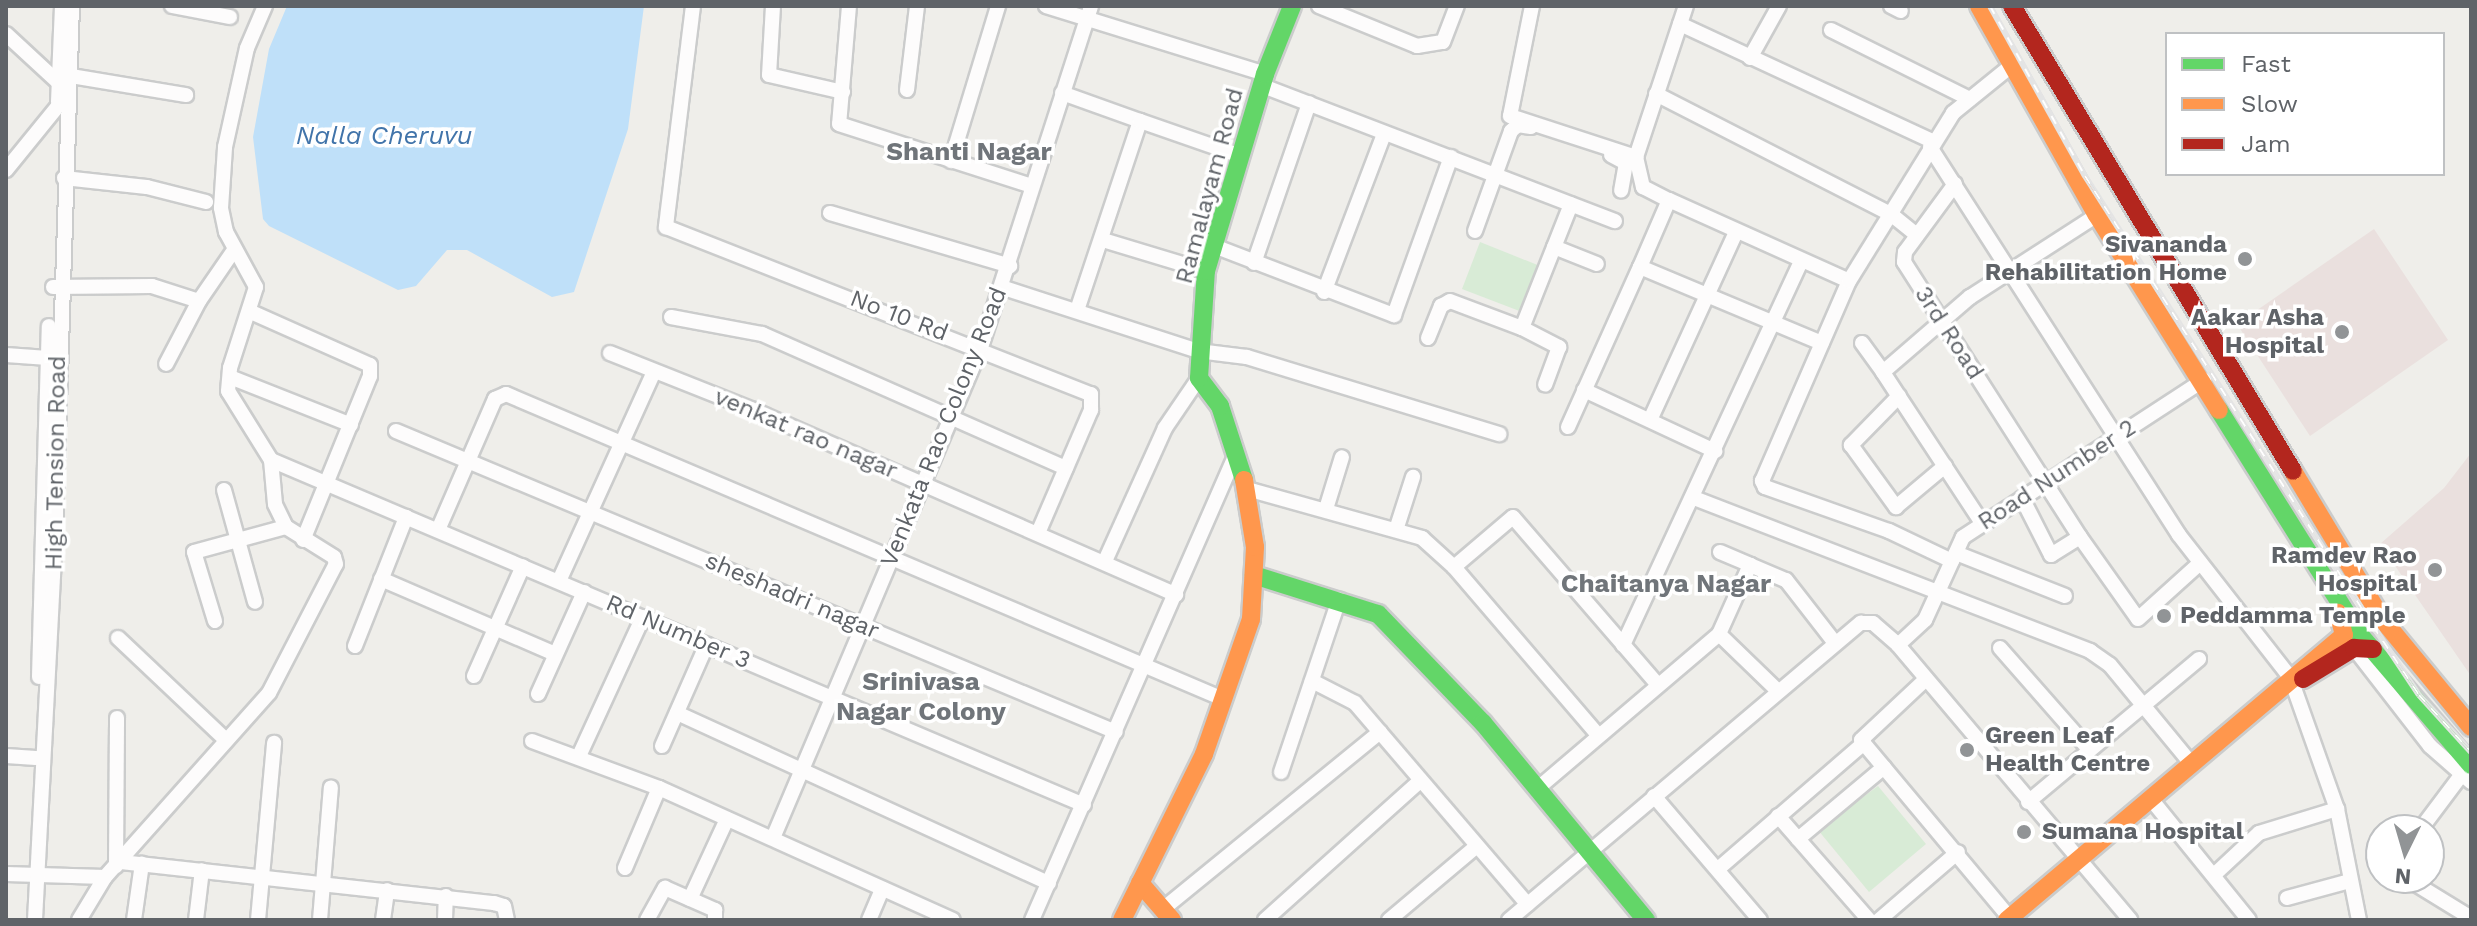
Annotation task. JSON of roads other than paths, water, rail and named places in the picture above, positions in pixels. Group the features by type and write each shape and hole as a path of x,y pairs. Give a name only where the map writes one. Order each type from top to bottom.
{"main road":[{"name":"Ramalayam Road","path":"1199,378 1198,351 1206,271 1264,80 1292,6"},
{"path":"1979,6 2097,215 2204,380 2303,541 2364,649 2468,774"},
{"path":"2012,6 2382,619 2471,727"},
{"path":"2012,69 2043,59"},
{"path":"1122,920 1204,754 1251,619 1254,575 1247,489 1220,406 1199,378"},
{"path":"2013,919 2155,804 2344,635 2342,619 2300,550 2303,541"},
{"path":"1254,575 1378,614 1431,663 1645,920"},
{"path":"2080,865 2190,762 2292,681 2364,649"},
{"path":"1140,883 1167,915"}],"street":[{"name":"High Tension Road","path":"35,920 36,758 48,358 64,178 62,6"},
{"name":"High Tension Road","path":"28,920 35,875 56,287 58,106 72,6"},
{"path":"172,6 230,17"},
{"path":"79,920 114,868 269,693 336,564 334,557 286,527 275,504 271,460 228,391 256,287 234,250 221,208 225,147 247,48 265,6"},
{"name":"No 10 Rd","path":"693,6 666,227 981,347 1091,394 1091,410 1038,533"},
{"path":"773,6 769,75 843,92"},
{"path":"849,6 839,124 1032,186"},
{"path":"907,90 917,6"},
{"path":"951,161 998,6"},
{"path":"1046,6 1088,12 1264,80 1309,103 1384,134 1615,221"},
{"path":"1319,6 1417,46 1443,42 1457,6"},
{"path":"1532,6 1510,116 1636,157"},
{"path":"1686,6 1636,157 1643,187 1849,281"},
{"path":"1750,58 1779,6"},
{"name":"Venkata Rao Colony Road","path":"773,838 830,696 981,347 1010,266 1032,186 1088,12"},
{"path":"1680,24 1932,144 2115,438 2200,563 2292,681 2337,809 2359,920"},
{"path":"1831,30 1970,99"},
{"path":"7,36 62,77 186,95"},
{"path":"2012,69 1953,113 1849,281 1762,485 2065,596"},
{"path":"1062,93 1241,156"},
{"path":"1656,94 1892,215 1917,235"},
{"path":"1254,263 1309,103"},
{"path":"6,170 58,106"},
{"path":"1077,310 1103,240 1140,121"},
{"path":"1475,231 1511,131 1524,125 1622,159 1627,169 1621,191"},
{"path":"1324,292 1384,134"},
{"path":"1214,246 1389,316 1400,311 1451,157"},
{"path":"64,178 147,187 206,202"},
{"name":"3rd Road","path":"1955,184 1917,235 1904,262 2045,484 2138,619 2200,563"},
{"path":"1568,427 1669,200"},
{"path":"1522,328 1571,204"},
{"path":"830,213 1010,266"},
{"path":"1883,372 1941,320 2097,215"},
{"path":"1650,420 1736,232"},
{"path":"1103,240 1206,271"},
{"path":"1554,247 1597,264"},
{"path":"166,364 199,301 234,250"},
{"path":"1623,645 1694,498 1801,261"},
{"path":"1640,267 1822,343"},
{"path":"56,287 152,286 199,301"},
{"path":"1001,287 1198,351 1247,357 1499,434"},
{"path":"1428,338 1445,301 1522,328 1559,347 1545,385"},
{"path":"251,312 370,365 351,425 303,540"},
{"path":"671,317 741,328 819,357 952,414 1066,468"},
{"path":"1862,343 1982,523"},
{"name":"venkat rao nagar","path":"610,353 1105,561 1176,595"},
{"path":"6,355 48,358"},
{"path":"559,581 593,513 654,372"},
{"path":"230,377 351,425"},
{"path":"1105,561 1165,428 1199,378"},
{"name":"Road Number 2","path":"1898,645 1925,620 1963,537 2204,380"},
{"path":"1584,390 1715,451"},
{"path":"438,530 495,399 506,394 622,447 891,556 1223,699"},
{"path":"1899,396 1851,445 1896,507 1945,466"},
{"name":"sheshadri nagar","path":"396,431 1116,732"},
{"path":"1032,920 1236,454"},
{"path":"1326,509 1342,457"},
{"name":"Rd Number 3","path":"271,460 1084,805"},
{"path":"1396,530 1413,477"},
{"path":"1247,489 1422,538 1454,567 1598,735"},
{"path":"224,490 255,602"},
{"path":"1694,498 2090,651 2142,701 2190,762"},
{"path":"2022,498 2051,555 2080,537"},
{"path":"355,646 406,517"},
{"path":"1454,567 1513,517 1657,684"},
{"path":"215,621 194,552 286,527"},
{"path":"1720,552 1786,580 1835,643"},
{"path":"1537,789 1719,634 1750,565"},
{"path":"474,676 523,566"},
{"path":"381,579 496,625 555,654"},
{"path":"538,694 584,592"},
{"path":"1281,772 1339,600"},
{"path":"579,756 643,617"},
{"path":"1509,920 1852,627 1873,623 1898,645 2080,865 2130,920"},
{"path":"1719,634 1778,691"},
{"path":"118,638 226,740"},
{"path":"662,746 707,644"},
{"path":"2000,648 2088,748"},
{"path":"2028,802 2142,701 2199,659"},
{"path":"1926,679 1861,740 2013,919"},
{"path":"1312,681 1355,703 1419,782 1527,904"},
{"path":"677,713 1049,883"},
{"path":"114,868 117,718"},
{"path":"1167,915 1380,732"},
{"path":"532,741 659,788 953,920"},
{"path":"258,920 274,743"},
{"path":"1718,869 1864,743"},
{"path":"6,756 36,758"},
{"path":"1798,839 1884,767"},
{"path":"2433,814 2468,774"},
{"path":"1265,920 1419,782"},
{"path":"320,920 331,787"},
{"path":"625,868 659,788"},
{"path":"1654,796 1760,920"},
{"path":"2155,804 2215,874 2249,920"},
{"path":"2215,874 2259,833 2337,809"},
{"path":"1778,816 1869,920"},
{"path":"690,899 727,819"},
{"path":"1389,920 1477,846"},
{"path":"1879,920 1958,852"},
{"path":"6,874 35,875 142,864 446,896 504,906 507,920"},
{"path":"134,920 142,864"},
{"path":"196,920 202,870"},
{"path":"2287,898 2350,881"},
{"path":"869,920 882,889"},
{"path":"383,920 387,890"},
{"path":"647,920 661,890 715,910 715,920"},
{"path":"2432,894 2471,918"},
{"path":"445,920 446,896"}],"water":[{"name":"Nalla Cheruvu","path":"287,6 644,6 628,129 574,292 552,297 467,250 447,250 416,286 398,290 269,226 263,219 253,137 269,49"}],"railway":[{"path":"1990,6 2085,176 2373,626 2419,695 2471,752"}],"place":[{"name":"Sivananda Rehabilitation Home","path":"2245,259"},
{"name":"Aakar Asha Hospital","path":"2342,332"},
{"name":"Ramdev Rao Hospital","path":"2435,570"},
{"name":"Peddamma Temple","path":"2164,616"},
{"name":"Green Leaf Health Centre","path":"1967,750"},
{"name":"Sumana Hospital","path":"2024,832"}],"district":[{"name":"Shanti Nagar","path":"969,152"},
{"name":"Chaitanya Nagar","path":"1666,584"},
{"name":"Srinivasa Nagar Colony","path":"921,697"}]}
